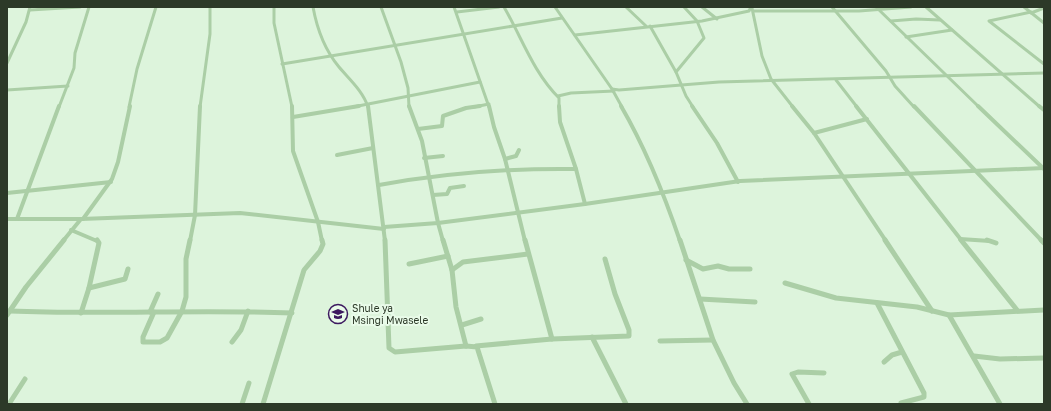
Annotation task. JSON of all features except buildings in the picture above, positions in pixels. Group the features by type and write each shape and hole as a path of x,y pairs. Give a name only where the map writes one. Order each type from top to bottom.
{"street":[{"path":"7,63 15,48 30,8 80,7"},
{"path":"17,219 54,116 68,86 74,68 75,53 89,7"},
{"path":"9,313 71,230 82,219 111,182 118,162 132,100 137,69 156,7"},
{"path":"158,294 143,337 143,342 160,342 167,338 182,311 187,283 188,251 195,215 200,107 210,34 210,7"},
{"path":"263,404 304,270 322,247 318,222 293,151 293,117 287,77 282,64 274,23 274,7"},
{"path":"312,7 318,33 344,73 359,89 368,104 384,228 388,289 388,342 390,350 395,352 410,352 552,339 592,337 620,338 629,336 630,334 615,294 605,259"},
{"path":"381,7 383,17 395,44 408,88 407,98 418,130 438,223 452,270 456,307 462,325 466,346"},
{"path":"454,7 489,104 494,127 505,159 528,254 552,339"},
{"path":"457,12 499,7"},
{"path":"504,7 515,26 538,74 548,88 558,96 560,101 560,122 576,169 585,204"},
{"path":"555,7 614,91 637,133 663,193 713,340 734,383 747,404"},
{"path":"626,7 648,26 676,72 686,96 726,159 738,182"},
{"path":"676,72 684,61 704,40 702,29 698,22 684,7"},
{"path":"702,7 716,19"},
{"path":"832,7 886,71 890,78 1044,242"},
{"path":"576,35 648,26 698,22 716,19 752,9 835,11 911,7"},
{"path":"926,7 1044,110"},
{"path":"1024,7 1044,23"},
{"path":"877,8 1044,168"},
{"path":"1044,8 989,21 1044,64"},
{"path":"752,9 762,56 773,82 814,133 932,311"},
{"path":"282,64 395,44 562,18"},
{"path":"891,21 916,19 941,20"},
{"path":"906,37 952,30"},
{"path":"558,96 571,93 682,86 719,82 773,82 1044,73"},
{"path":"836,80 912,174 960,239 1017,310"},
{"path":"293,117 407,98 480,82"},
{"path":"7,90 68,86"},
{"path":"418,130 442,126 443,116 466,108 489,104"},
{"path":"814,133 849,125 867,119"},
{"path":"337,154 373,148"},
{"path":"505,159 516,156 519,150"},
{"path":"424,158 443,156"},
{"path":"379,185 388,182 429,176 538,168 576,169"},
{"path":"7,219 82,219 240,213 384,228 438,223 585,204 738,182 1044,168"},
{"path":"7,193 27,190 75,188 111,182"},
{"path":"433,195 447,194 450,188 464,186"},
{"path":"71,230 86,237 96,239 99,243 82,313"},
{"path":"960,239 986,240 996,243"},
{"path":"452,270 463,262 528,254"},
{"path":"409,264 448,256"},
{"path":"686,260 703,269 718,266 729,269 750,269"},
{"path":"89,288 125,279 128,269"},
{"path":"785,283 836,298 932,311 949,315 1017,310 1044,310"},
{"path":"700,299 755,302"},
{"path":"877,303 924,395 920,399 901,404"},
{"path":"9,313 248,311 292,313"},
{"path":"232,342 241,330 248,311"},
{"path":"949,315 974,356 1000,404"},
{"path":"462,325 481,319"},
{"path":"592,337 626,404"},
{"path":"660,341 713,340"},
{"path":"475,346 478,349 495,404"},
{"path":"884,362 892,355 902,352"},
{"path":"974,356 1000,359 1044,358"},
{"path":"809,404 792,374 798,372 824,373"},
{"path":"9,404 25,379"},
{"path":"242,404 249,383"}],"place":[{"name":"Shule ya Msingi Mwasele","path":"338,314"}]}
